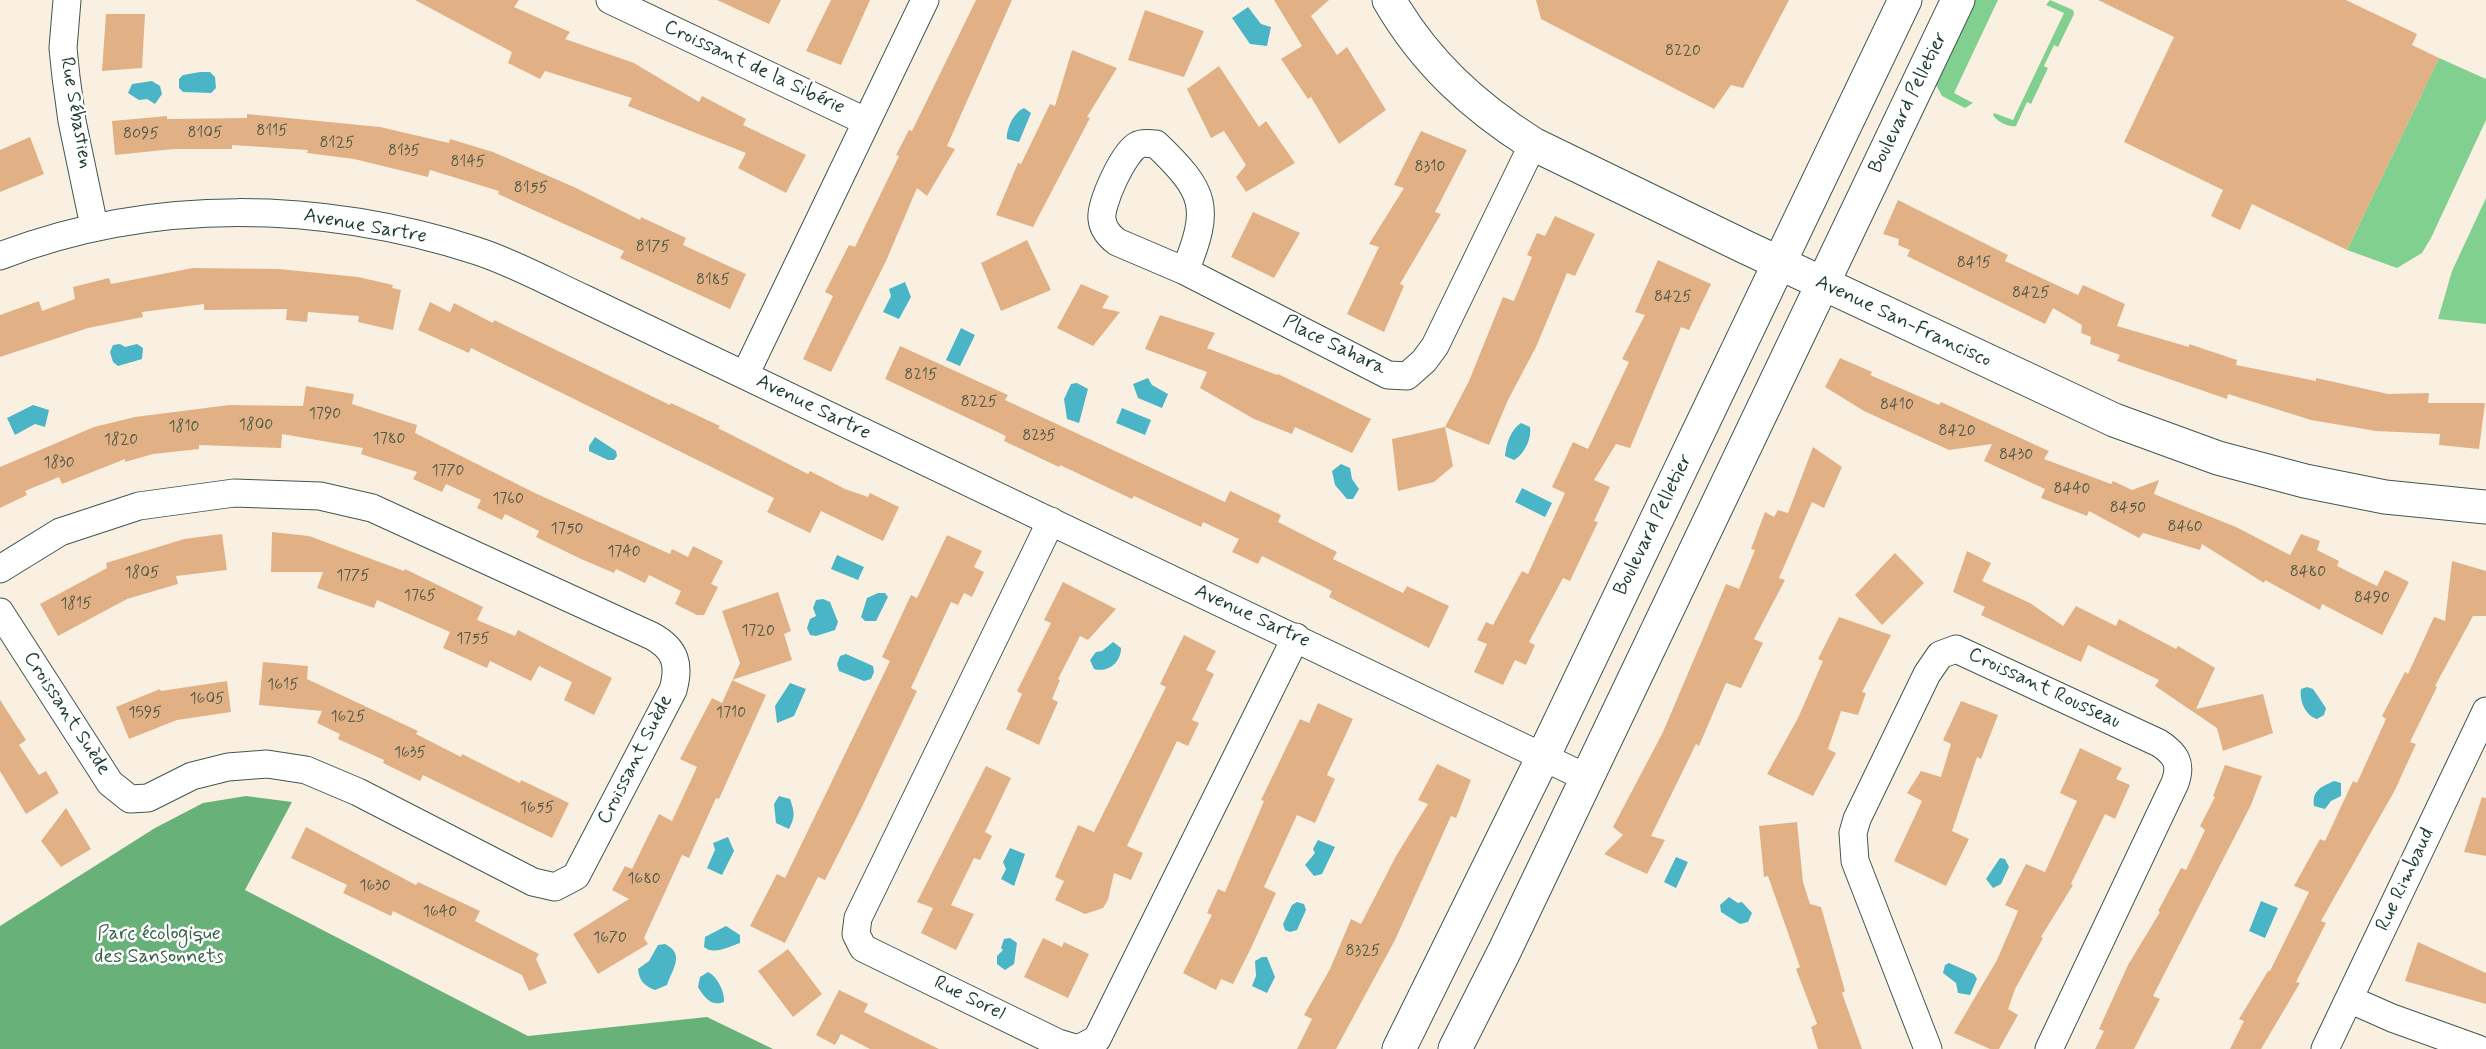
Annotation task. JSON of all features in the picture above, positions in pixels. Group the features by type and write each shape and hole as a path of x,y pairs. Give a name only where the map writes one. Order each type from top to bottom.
{"street":[{"name":"Rue Sébastien","path":"67,0 63,48 66,77 72,122 94,226"},
{"name":"Croissant de la Sibérie","path":"609,0 865,121"},
{"name":"Croissant de la Sibérie","path":"745,375 925,0"},
{"name":"Avenue San-Francisco","path":"1389,0 1416,42 1443,75 1480,108 1533,144 2067,400 2187,447 2276,474 2408,500 2486,507"},
{"name":"Boulevard Pelletier","path":"1400,1049 1543,757 1905,0"},
{"name":"Boulevard Pelletier","path":"1455,1049 1587,778 1956,1"},
{"name":"Place Sahara","path":"1185,271 1199,238 1202,218 1200,198 1188,177 1156,144 1140,143 1127,152 1104,206 1104,227 1117,242 1185,271 1388,375 1407,375 1424,361 1435,346 1533,144"},
{"name":"Avenue Sartre","path":"0,256 94,226 161,215 253,212 353,221 418,233 480,252 745,375 1587,778"},
{"name":"Croissant Suède","path":"0,569 60,532 139,506 234,493 320,496 381,513 652,636 673,652 677,666 673,690 576,876 555,887 533,882 358,792 306,770 267,764 228,767 192,776 148,798 129,798 110,783 0,612"},
{"name":"Rue Sorel","path":"1051,521 858,918 856,934 863,948 1058,1043 1078,1049 1097,1040 1296,638"},
{"name":"Croissant Rousseau","path":"1928,1049 1855,861 1853,833 1857,819 1927,674 1940,655 1956,649 2160,742 2175,755 2179,763 2175,783 2049,1049"},
{"name":"Rue Rimbaud","path":"2325,1049 2476,756 2486,711"},
{"path":"2349,999 2392,1018 2478,1049"}],"green space":[{"path":"1974,0 1998,0 1954,93 1973,103 1965,108 1942,96 1935,83"},
{"path":"2050,0 2073,10 2074,14 2058,47 2054,45 2044,66 2048,68 2031,104 2027,102 2016,126 2007,125 1997,120 1994,113 2013,120 2064,13 2046,5"},
{"path":"2439,58 2486,79 2486,120 2422,253 2397,268 2347,250"},
{"path":"2486,198 2486,324 2438,319 2452,271"},
{"name":"Parc écologique des Sansonnets","path":"246,796 292,802 245,890 528,1036 707,1017 773,1049 0,1049 0,926 155,828 203,803"}],"water":[{"path":"1248,7 1261,24 1271,27 1267,46 1250,44 1232,18"},
{"path":"210,72 215,77 216,88 211,93 183,92 179,88 179,79 183,75"},
{"path":"152,81 160,86 162,94 155,104 147,99 139,100 128,93 132,84"},
{"path":"1024,108 1031,113 1019,142 1007,139 1011,121"},
{"path":"905,282 911,297 899,319 883,312 891,296 889,289"},
{"path":"961,328 975,335 960,366 946,360"},
{"path":"120,344 125,347 137,344 143,348 142,359 118,366 113,362 110,352 113,345"},
{"path":"1148,378 1152,385 1168,394 1162,408 1138,398 1133,384"},
{"path":"1077,383 1088,389 1079,423 1067,419 1064,399 1071,384"},
{"path":"33,405 49,410 45,427 35,424 15,435 7,418"},
{"path":"1122,408 1151,420 1145,435 1116,423"},
{"path":"1521,423 1530,427 1530,436 1524,450 1514,460 1505,456 1512,433"},
{"path":"595,437 616,451 617,456 614,460 608,460 589,451 589,446"},
{"path":"1341,464 1350,468 1352,479 1359,489 1353,499 1347,499 1335,485 1332,471"},
{"path":"1522,488 1552,503 1545,517 1515,502"},
{"path":"837,555 864,567 858,580 831,569"},
{"path":"878,593 885,593 888,597 876,621 865,621 861,617 867,598"},
{"path":"823,599 830,602 838,622 835,630 816,636 810,635 807,628 810,619 816,616 813,608 816,600"},
{"path":"1113,642 1121,648 1119,658 1109,668 1094,669 1090,660 1096,652 1102,651"},
{"path":"846,654 873,666 874,672 871,679 864,681 839,671 837,664 840,656"},
{"path":"790,683 806,689 794,716 777,723 775,706"},
{"path":"2307,687 2313,689 2326,708 2324,715 2317,719 2310,715 2302,703 2301,689"},
{"path":"2334,781 2341,783 2341,796 2331,801 2325,809 2314,806 2316,793 2321,787"},
{"path":"779,796 790,799 792,804 794,815 789,829 776,823 774,804"},
{"path":"728,837 734,851 722,875 707,868 715,850 713,843"},
{"path":"1318,840 1335,847 1322,874 1314,876 1305,865 1315,853 1313,849"},
{"path":"1010,848 1025,854 1014,886 1001,879 1006,869 1003,862"},
{"path":"1676,857 1688,862 1676,888 1664,882"},
{"path":"2000,858 2005,859 2009,867 2001,884 1993,888 1986,879"},
{"path":"1729,897 1738,903 1742,902 1752,913 1748,922 1740,924 1721,912 1720,905"},
{"path":"2261,901 2278,908 2265,938 2249,931"},
{"path":"1297,902 1304,904 1306,910 1297,930 1290,932 1285,930 1283,924 1292,905"},
{"path":"726,926 740,935 740,943 716,950 704,947 705,937"},
{"path":"1010,938 1017,943 1014,964 1005,970 997,964 997,956 1003,950 1001,948 1004,939"},
{"path":"665,944 675,952 676,962 667,985 655,990 643,982 638,969 649,961 658,945"},
{"path":"1267,957 1275,977 1267,993 1252,986 1256,976 1255,961"},
{"path":"1949,963 1974,974 1977,979 1970,995 1958,993 1956,983 1943,973 1945,965"},
{"path":"708,972 720,985 724,1002 712,1002 698,987 700,977"}],"building":[{"path":"415,0 519,0 514,7 570,32 565,39 634,63 699,102 702,96 746,119 743,125 806,155 786,193 738,168 746,153 628,106 632,98 545,71 540,79 508,63 512,52"},
{"path":"717,0 781,0 769,24"},
{"path":"831,0 870,0 841,65 806,51"},
{"path":"976,0 1012,0 947,146 955,149 927,196 917,188 886,261 831,372 803,359 833,296 825,292 849,245 855,247 899,156 896,155 909,130 912,131"},
{"path":"1274,0 1329,0 1311,16 1337,55 1347,47 1386,110 1339,144 1311,97 1308,99 1281,59 1302,46"},
{"path":"1536,0 1789,0 1743,88 1731,85 1714,109 1541,19"},
{"path":"2098,0 2346,0 2417,34 2412,45 2439,58 2347,250 2252,204 2240,230 2211,216 2223,190 2124,142 2174,37"},
{"path":"1145,10 1204,31 1184,77 1128,60"},
{"path":"106,14 145,14 142,68 102,71"},
{"path":"1072,50 1117,68 1087,117 1090,118 1033,227 996,215 1018,163 1021,164 1050,104 1055,106"},
{"path":"1219,66 1259,127 1266,121 1295,163 1246,192 1236,177 1246,165 1224,131 1211,138 1187,89"},
{"path":"247,114 380,127 449,143 450,139 493,152 574,187 640,220 641,217 686,238 683,245 746,274 730,309 620,258 624,251 498,194 499,191 430,170 428,177 354,159 307,153 308,150 232,145 232,149 174,149 115,155 112,121 167,116 167,119 247,118"},
{"path":"1421,131 1467,150 1435,212 1441,214 1400,284 1404,286 1384,332 1347,314 1379,247 1369,244 1404,188 1394,185"},
{"path":"30,137 44,174 0,192 0,150"},
{"path":"1898,200 2008,255 2005,261 2078,295 2083,285 2125,304 2117,326 2189,347 2189,344 2237,360 2236,365 2316,381 2316,378 2388,394 2429,393 2428,403 2485,403 2479,449 2439,445 2440,434 2376,431 2311,420 2228,394 2227,399 2117,361 2120,355 2090,344 2091,337 2081,333 2082,325 2053,308 2045,324 1907,256 1910,250 1898,245 1899,239 1883,234"},
{"path":"1253,212 1300,233 1274,278 1231,257"},
{"path":"1555,216 1595,234 1575,276 1567,273 1536,347 1508,400 1489,445 1445,427 1469,381 1503,297 1514,301 1532,257 1527,255 1537,233 1545,236"},
{"path":"1027,240 1051,290 1001,311 981,263"},
{"path":"1658,260 1711,284 1689,330 1681,327 1630,448 1616,444 1594,480 1610,487 1594,521 1598,522 1570,581 1563,578 1529,642 1535,645 1526,665 1515,660 1503,685 1474,672 1487,644 1477,640 1486,622 1493,625 1522,571 1528,574 1565,493 1552,487 1573,442 1588,449 1629,362 1622,359 1645,315 1635,312"},
{"path":"193,268 279,269 358,277 393,285 392,288 401,290 393,330 358,322 359,316 308,312 307,322 286,320 287,309 204,310 204,304 142,312 143,317 88,328 0,357 0,315 39,301 42,311 75,299 73,287 109,278 111,284"},
{"path":"1081,284 1109,296 1102,308 1120,312 1093,346 1057,328"},
{"path":"430,302 450,312 454,303 493,323 494,320 670,405 671,403 720,426 718,428 808,474 810,471 845,489 868,497 870,493 899,507 883,541 821,511 810,533 767,512 774,498 471,348 469,353 418,330"},
{"path":"1160,315 1215,333 1207,348 1278,374 1371,419 1352,453 1295,427 1292,434 1254,419 1200,388 1207,372 1145,349"},
{"path":"900,346 1008,395 1005,400 1225,502 1230,491 1281,515 1278,522 1337,552 1333,559 1403,593 1407,586 1449,606 1429,648 1329,597 1332,591 1262,556 1258,564 1232,552 1239,539 1203,522 1201,527 1134,496 1132,499 1060,465 1059,467 1004,441 1006,436 885,379"},
{"path":"1840,358 1872,372 1870,375 1939,405 1941,402 2049,451 2044,459 2111,484 2113,481 2132,490 2159,480 2154,494 2236,527 2290,555 2301,534 2320,541 2317,550 2339,561 2337,566 2377,586 2385,570 2409,582 2382,635 2322,604 2320,610 2265,580 2264,583 2202,544 2200,550 2143,533 2139,538 2089,511 2087,516 2041,498 2045,489 1984,461 1992,444 1949,450 1864,411 1825,387"},
{"path":"306,386 354,394 352,404 417,425 415,433 537,494 670,554 672,549 688,557 693,546 723,561 711,584 718,587 704,615 697,615 675,604 681,591 649,575 645,583 616,569 614,573 581,559 536,537 539,531 505,514 502,520 477,508 481,500 446,484 442,492 413,479 417,472 361,454 363,448 282,434 281,448 199,445 199,449 153,454 125,462 125,459 62,484 59,477 25,491 27,495 0,508 0,467 94,427 135,417 229,405 303,406"},
{"path":"1445,427 1453,466 1434,482 1398,491 1392,439"},
{"path":"1813,447 1842,467 1824,508 1812,502 1779,578 1785,580 1754,639 1763,643 1741,688 1726,683 1699,746 1696,744 1651,836 1665,840 1647,874 1604,854 1623,835 1613,827 1663,732 1726,584 1739,589 1755,550 1751,549 1765,512 1774,517 1778,510 1788,513"},
{"path":"272,532 309,536 404,571 405,569 483,607 477,620 515,636 518,630 612,678 594,715 564,700 572,682 539,666 531,681 490,661 487,668 443,648 450,632 377,600 374,608 317,588 323,572 271,572"},
{"path":"222,534 227,570 176,576 178,584 127,599 58,636 40,604 107,568 106,563 184,539"},
{"path":"947,535 982,551 974,567 984,572 972,597 964,593 958,605 951,602 911,688 917,691 860,811 825,880 818,877 785,943 750,926 777,874 785,878 890,661 882,657 911,595 917,598"},
{"path":"1967,551 1991,563 1982,581 2030,603 2063,626 2076,606 2116,626 2119,619 2176,649 2178,646 2215,668 2196,709 2263,694 2273,733 2223,751 2217,728 2155,686 2159,680 2088,645 2081,662 1981,615 1985,607 1953,592"},
{"path":"1895,553 1924,583 1882,625 1855,595"},
{"path":"2452,561 2486,571 2486,616 2473,616 2435,686 2437,687 2410,742 2416,744 2395,790 2321,921 2326,923 2296,982 2300,983 2261,1049 2230,1049 2244,1021 2239,1019 2270,971 2309,892 2294,886 2320,839 2325,841 2353,781 2357,783 2386,719 2382,716 2405,672 2408,674 2434,617 2445,621"},
{"path":"1063,582 1116,609 1088,640 1080,636 1058,679 1060,680 1052,699 1058,702 1039,745 1006,729 1022,694 1017,691 1051,623 1044,620"},
{"path":"778,592 791,631 784,634 792,660 732,680 740,663 722,611"},
{"path":"1839,617 1891,635 1862,692 1866,693 1858,715 1841,711 1828,749 1836,753 1813,796 1767,774 1798,718 1823,661 1818,659"},
{"path":"1184,635 1216,651 1206,670 1214,674 1192,720 1199,723 1188,746 1177,741 1127,846 1143,853 1131,880 1114,873 1108,900 1103,908 1085,914 1055,900 1064,881 1055,877 1078,825 1094,832 1166,687 1160,684"},
{"path":"263,662 308,666 307,679 418,731 416,734 461,757 462,754 520,783 521,780 569,803 552,838 423,775 420,781 383,763 384,760 338,739 340,734 317,723 322,711 259,705"},
{"path":"732,680 766,695 719,799 716,798 689,858 682,855 644,938 648,944 598,974 573,934 629,899 612,890 625,866 632,869 659,814 672,821 697,767 680,759 712,698 722,703"},
{"path":"227,681 231,712 177,720 129,739 116,707 160,689 161,691"},
{"path":"0,700 26,740 19,745 39,775 46,771 59,793 26,814 0,771"},
{"path":"1961,701 1998,715 1981,759 1977,757 1952,831 1969,839 1946,886 1894,861 1922,801 1907,793 1921,771 1941,777 1951,744 1943,740"},
{"path":"1318,703 1353,719 1327,775 1335,779 1315,823 1297,815 1264,887 1276,893 1251,948 1233,984 1221,979 1216,990 1183,973 1212,915 1207,913 1218,889 1225,892 1264,801 1261,800 1300,719 1309,723"},
{"path":"2080,748 2122,768 2116,779 2130,785 2115,819 2105,814 2071,884 2073,885 2041,937 2043,938 2015,989 2008,1009 2018,1015 1999,1049 1990,1049 1954,1033 1997,960 2018,911 2005,905 2026,864 2045,872 2077,801 2060,793"},
{"path":"1437,764 1471,780 1456,818 1451,816 1395,940 1336,1049 1297,1049 1312,1019 1304,1015 1330,969 1351,919 1361,924 1396,856 1428,804 1418,800"},
{"path":"2225,765 2262,776 2251,805 2153,996 2160,999 2134,1049 2095,1049 2104,1031 2099,1029 2128,965 2160,912 2158,911 2181,868 2186,870 2205,830 2200,826 2215,797 2213,796"},
{"path":"986,766 1011,778 985,832 992,836 980,860 974,858 951,905 974,914 956,950 921,933 933,908 917,902"},
{"path":"2482,797 2486,798 2486,856 2464,852"},
{"path":"66,808 91,849 61,867 41,841"},
{"path":"1797,822 1803,882 1810,904 1821,907 1845,991 1842,993 1862,1049 1818,1049 1811,1027 1817,1024 1796,969 1800,967 1768,876 1764,877 1759,826"},
{"path":"306,827 416,885 418,882 480,911 475,921 539,954 536,959 547,983 529,991 522,975 393,911 391,916 343,893 347,885 291,858"},
{"path":"1043,938 1062,947 1064,942 1089,954 1068,998 1024,977"},
{"path":"2418,942 2486,973 2486,1004 2405,981"},
{"path":"788,949 822,994 793,1017 758,971"},
{"path":"839,990 868,1004 864,1012 939,1049 870,1049 841,1034 835,1045 816,1035"}]}
